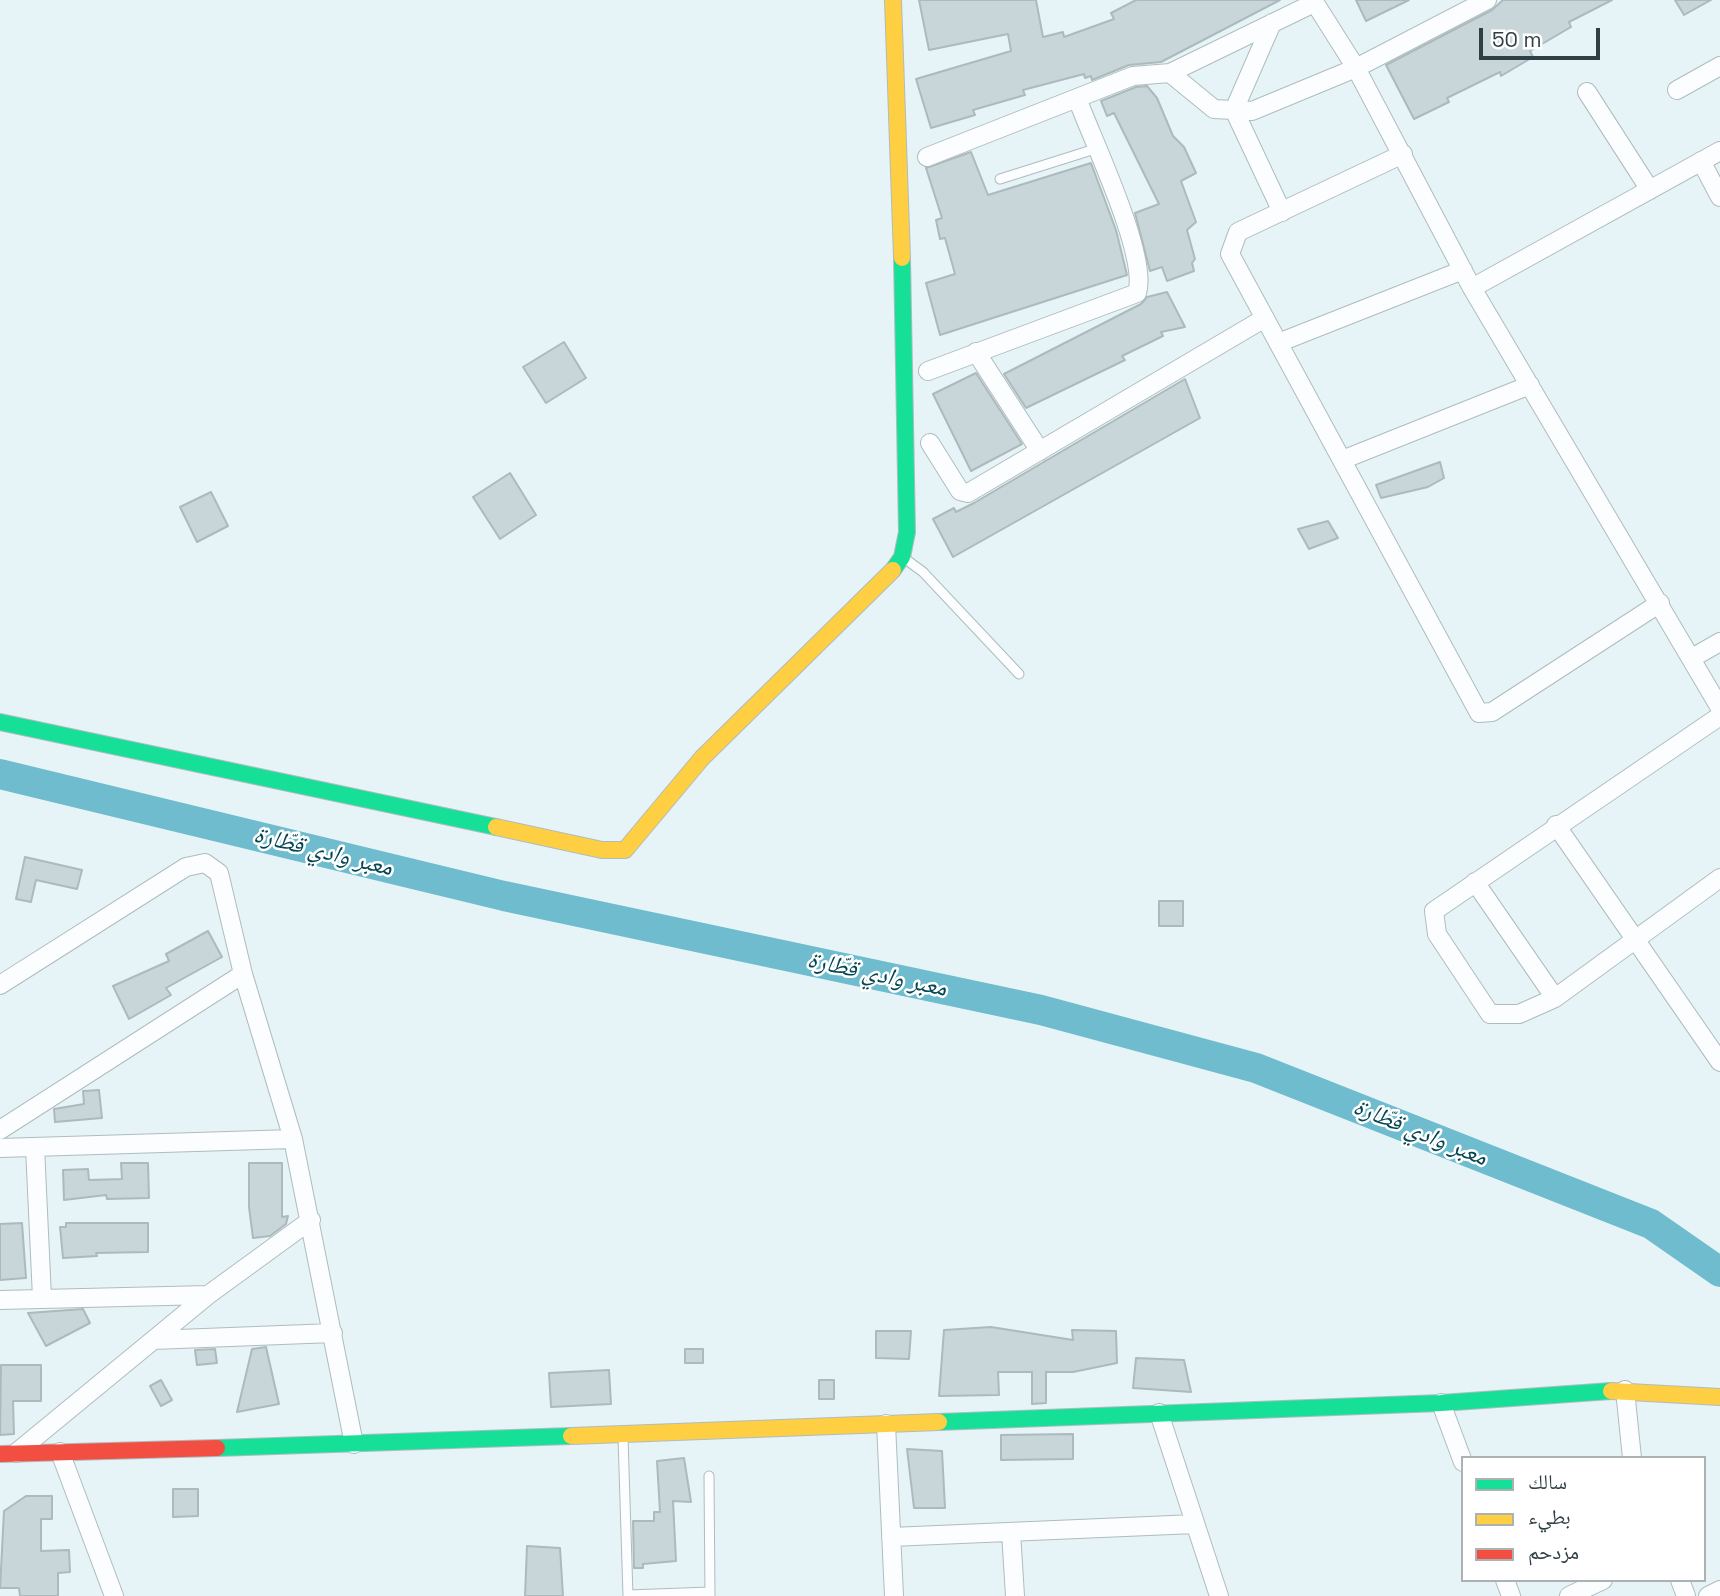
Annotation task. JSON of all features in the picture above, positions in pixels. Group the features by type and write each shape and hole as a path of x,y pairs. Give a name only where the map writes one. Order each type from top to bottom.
{"street":[{"path":"0,722 601,850 625,850 702,758 891,573 902,557 907,532 906,384 893,0"},
{"path":"1170,74 1214,109 1252,111 1356,68 1487,0"},
{"path":"927,157 1133,76 1170,74 1314,1 1356,68 1472,288 1720,708"},
{"path":"1272,23 1234,110 1282,212"},
{"path":"1677,90 1720,66"},
{"path":"1587,92 1650,190"},
{"path":"928,371 1137,293 1141,281 1129,230 1077,98"},
{"path":"1472,288 1720,151"},
{"path":"1403,154 1238,232 1230,254 1479,713 1492,712 1660,603"},
{"path":"1701,161 1720,197"},
{"path":"1278,343 1463,270"},
{"path":"930,443 960,491 968,493 1265,318"},
{"path":"976,352 1040,451"},
{"path":"1342,460 1530,385"},
{"path":"1692,658 1720,642"},
{"path":"1720,716 1556,825 1434,911 1437,934 1490,1014 1518,1014 1555,998 1720,878"},
{"path":"1556,825 1719,1059"},
{"path":"0,985 186,867 205,863 219,873 243,974 293,1139 354,1444"},
{"path":"1475,882 1555,998"},
{"path":"0,1130 243,974"},
{"path":"0,1148 293,1139"},
{"path":"35,1147 42,1298"},
{"path":"8,1453 208,1295 311,1220"},
{"path":"0,1300 208,1295"},
{"path":"153,1340 332,1333"},
{"path":"8,1453 354,1444 1441,1403 1625,1390 1720,1397"},
{"path":"1625,1390 1632,1456"},
{"path":"1441,1403 1461,1457"},
{"path":"1159,1413 1219,1596"},
{"path":"886,1424 894,1596"},
{"path":"60,1452 114,1596"},
{"path":"891,1537 1195,1524"},
{"path":"1011,1532 1014,1596"},
{"path":"1569,1596 1599,1582"},
{"path":"1708,1596 1720,1590"}],"lane":[{"path":"1000,179 1095,149"},
{"path":"902,557 923,572 1019,674"},
{"path":"623,1434 628,1595 710,1594 709,1476"}],"building":[{"path":"919,0 1036,0 1043,37 1063,32 1064,37 1114,19 1111,13 1136,0 1280,0 1161,62 1129,65 1092,80 1091,76 1085,78 1084,74 1023,90 1025,95 973,110 975,115 931,128 916,79 1011,51 1008,34 929,50"},
{"path":"1356,0 1409,0 1366,21"},
{"path":"1503,0 1612,0 1569,22 1571,27 1530,51 1533,57 1501,76 1500,72 1447,98 1449,102 1414,119 1386,65 1492,10"},
{"path":"1675,0 1711,0 1684,15"},
{"path":"1147,86 1157,98 1173,136 1184,147 1196,173 1181,181 1196,222 1187,230 1195,259 1192,263 1194,271 1167,281 1162,267 1150,271 1135,213 1159,204 1114,113 1107,116 1101,101 1136,87"},
{"path":"971,152 988,195 1091,163 1116,230 1127,275 940,335 926,283 955,274 945,238 940,239 936,220 942,218 926,168"},
{"path":"1167,292 1185,327 1161,332 1163,336 1122,356 1125,360 1026,408 1004,374 1141,304 1147,297"},
{"path":"564,342 586,378 546,403 523,367"},
{"path":"976,373 1022,444 971,471 933,394"},
{"path":"1185,379 1200,418 953,557 933,519 954,508 956,512 974,503"},
{"path":"1440,462 1444,478 1428,487 1381,498 1376,485"},
{"path":"510,473 536,515 500,539 473,497"},
{"path":"211,492 228,526 197,542 180,507"},
{"path":"1328,521 1338,538 1309,549 1298,529"},
{"path":"25,857 82,870 77,889 36,880 31,902 16,899"},
{"path":"1159,901 1183,901 1183,926 1159,926"},
{"path":"208,931 222,957 166,988 171,995 129,1019 113,986 169,961 166,954"},
{"path":"99,1090 102,1118 55,1122 54,1109 84,1104 83,1091"},
{"path":"121,1163 148,1163 149,1198 107,1199 106,1195 64,1200 63,1170 88,1169 89,1180 122,1179"},
{"path":"249,1163 282,1163 282,1217 288,1216 286,1224 270,1236 253,1238 249,1207"},
{"path":"22,1223 26,1278 0,1280 0,1224"},
{"path":"66,1223 148,1223 148,1252 96,1253 97,1256 63,1258 60,1227 66,1227"},
{"path":"83,1309 90,1323 46,1346 28,1313"},
{"path":"991,1327 1073,1340 1072,1330 1116,1331 1117,1363 1073,1372 1046,1372 1046,1403 1032,1404 1032,1372 998,1372 999,1395 939,1396 944,1330"},
{"path":"876,1331 911,1331 909,1359 876,1358"},
{"path":"266,1347 279,1404 237,1412 252,1349"},
{"path":"215,1349 217,1363 197,1365 195,1350"},
{"path":"685,1349 703,1349 703,1363 685,1363"},
{"path":"1136,1358 1184,1360 1191,1392 1133,1388"},
{"path":"1,1365 41,1365 41,1401 13,1401 14,1434 0,1435"},
{"path":"609,1370 611,1404 551,1407 549,1373"},
{"path":"161,1380 172,1400 161,1406 150,1386"},
{"path":"819,1380 834,1380 834,1399 819,1399"},
{"path":"1073,1434 1073,1459 1001,1460 1001,1435"},
{"path":"907,1449 942,1451 945,1508 914,1508"},
{"path":"684,1458 691,1502 673,1501 676,1561 643,1564 643,1568 634,1568 633,1521 654,1521 654,1512 660,1512 657,1461"},
{"path":"173,1489 198,1489 198,1516 173,1517"},
{"path":"26,1496 52,1496 52,1519 41,1519 41,1551 69,1550 70,1572 58,1573 58,1596 20,1596 19,1588 0,1588 4,1511"},
{"path":"527,1546 560,1548 563,1596 525,1596"}],"waterway":[{"name":"معبر وادي قطّارة","path":"0,774 504,896 1041,1010 1256,1068 1651,1224 1720,1272"}],"traffic: fast":[{"path":"893,570 902,557 907,532 902,258"},
{"path":"0,722 496,827"},
{"path":"939,1422 1441,1403 1611,1391"},
{"path":"217,1448 571,1436"}],"traffic: slow":[{"path":"893,0 902,258"},
{"path":"496,827 602,850 625,850 702,758 893,570"},
{"path":"1611,1391 1720,1397"},
{"path":"571,1436 939,1422"}],"traffic: jam":[{"path":"0,1454 217,1448"}]}
